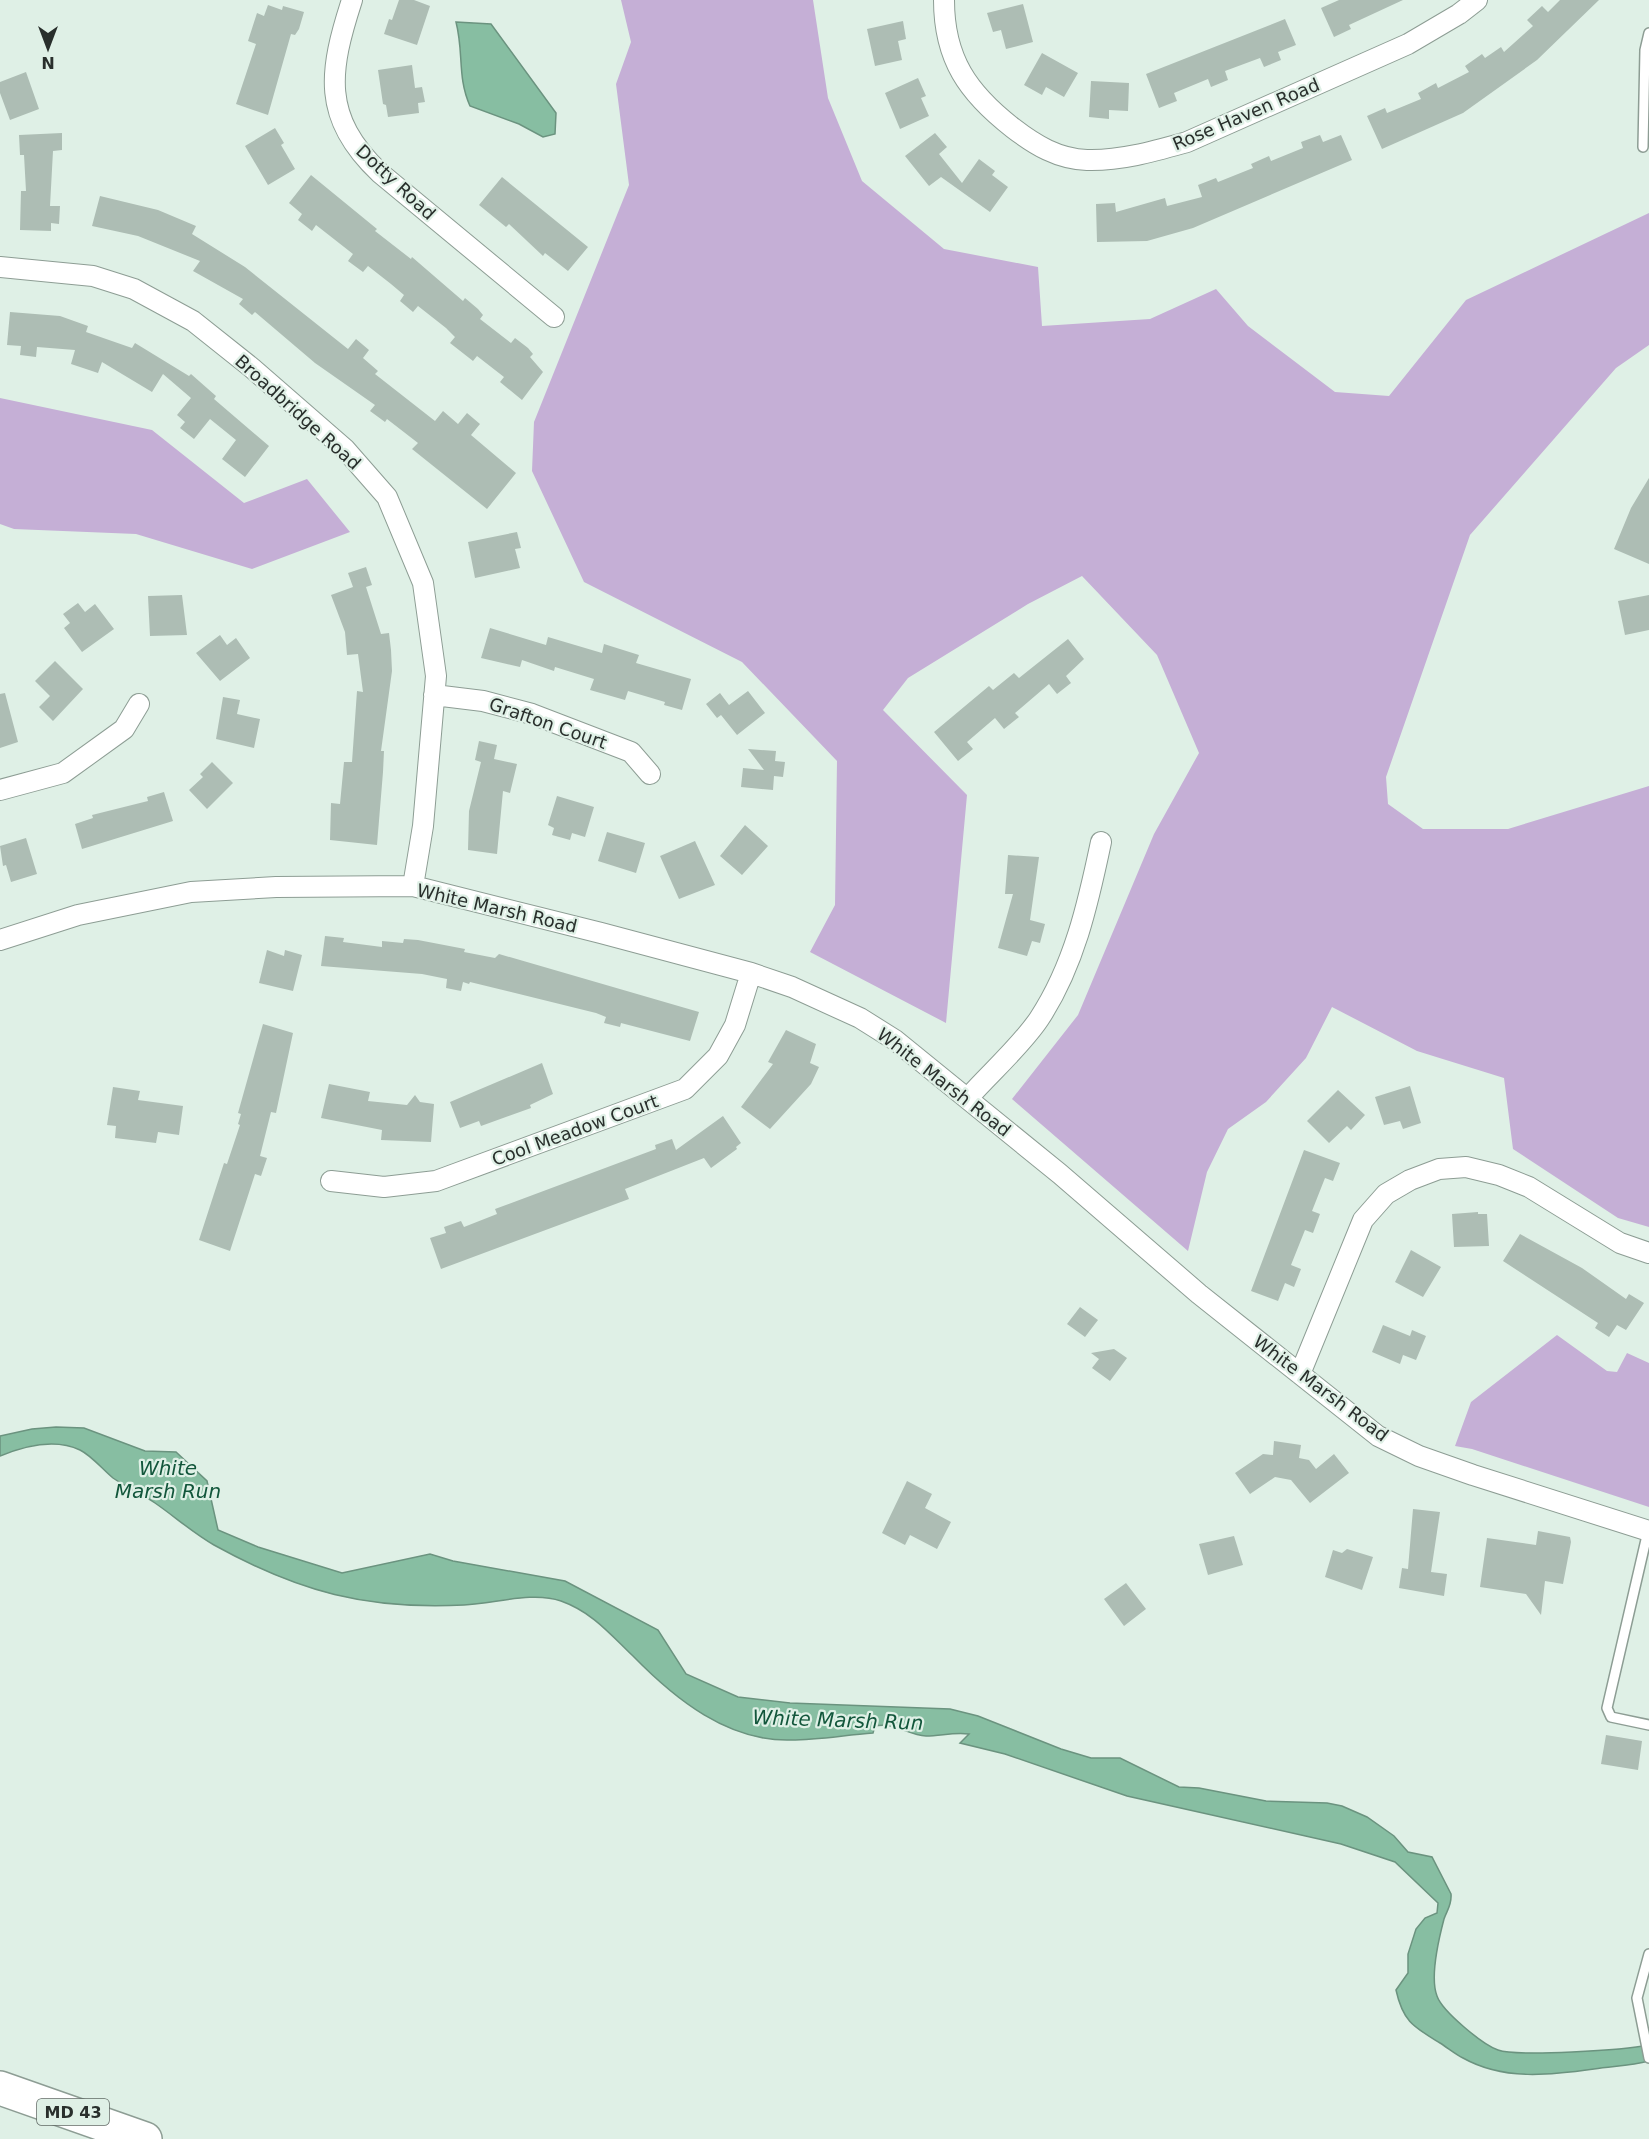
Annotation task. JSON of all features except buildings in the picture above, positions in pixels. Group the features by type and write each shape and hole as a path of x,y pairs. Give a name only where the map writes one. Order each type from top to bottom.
{"highway":[{"name":"MD 43","path":"0,2088 145,2139"}],"street":[{"name":"Dotty Road","path":"352,0 341,35 333,80 339,117 349,137 362,156 380,173 554,317"},
{"name":"Rose Haven Road","path":"944,0 948,36 957,64 972,92 988,108 1032,143 1056,155 1086,160 1148,153 1186,142 1408,44 1459,14 1477,0"},
{"name":"Broadbridge Road","path":"0,267 93,276 134,290 193,321 252,368 345,450 387,497 423,583 436,676 423,826 413,886"},
{"name":"Grafton Court","path":"434,695 483,701 532,714 632,752 650,774"},
{"path":"0,790 63,773 124,729 139,704"},
{"path":"968,1098 1038,1021 1065,972 1088,905 1101,842"},
{"name":"White Marsh Road","path":"0,940 78,915 191,892 276,887 413,886 751,973 792,987 860,1018 895,1040 1060,1174 1199,1294 1378,1436 1419,1456 1648,1531"},
{"name":"Cool Meadow Court","path":"331,1181 384,1187 436,1181 685,1089 718,1056 735,1025 751,973"},
{"path":"1300,1374 1363,1220 1386,1194 1410,1180 1439,1169 1466,1167 1499,1175 1529,1187 1620,1243 1649,1253"}],"lane":[{"path":"1643,147 1645,50 1649,33"},
{"path":"1648,1531 1607,1708 1611,1717 1649,1725"},
{"path":"1649,1954 1637,1998 1649,2058"}],"shaded area":[{"path":"621,0 813,0 828,98 862,181 944,249 1038,267 1042,326 1150,319 1216,289 1248,326 1335,392 1389,396 1466,300 1649,213 1649,345 1616,368 1470,535 1386,777 1388,804 1423,829 1508,829 1649,786 1649,1227 1618,1218 1513,1149 1504,1078 1417,1051 1332,1007 1306,1058 1266,1102 1228,1129 1207,1172 1188,1251 1012,1099 1078,1015 1154,834 1199,753 1157,655 1082,576 1028,604 908,678 883,710 967,795 946,1023 810,952 835,905 837,761 742,662 584,582 532,471 534,422 629,185 616,84 631,42"},
{"path":"0,398 152,430 244,503 307,479 350,532 252,569 136,534 14,529 0,524"},
{"path":"1557,1335 1607,1371 1617,1372 1627,1353 1649,1363 1649,1507 1472,1449 1455,1446 1471,1402"}],"water":[{"path":"456,22 491,24 556,113 555,134 543,137 519,124 470,106 463,85"},
{"name":"White Marsh Run","path":"84,1428 145,1451 176,1452 207,1481 218,1530 258,1547 342,1573 430,1554 453,1561 565,1581 658,1630 686,1674 738,1697 790,1703 950,1709 978,1716 1061,1749 1091,1758 1120,1758 1179,1787 1199,1788 1266,1801 1327,1803 1342,1806 1367,1817 1394,1836 1408,1852 1432,1857 1451,1894 1438,1947 1435,1988 1440,2002 1464,2027 1498,2050 1548,2053 1649,2045 1649,2061 1561,2073 1511,2073 1479,2065 1463,2058 1416,2028 1402,2010 1396,1990 1408,1973 1408,1954 1416,1929 1425,1918 1437,1913 1438,1903 1395,1862 1341,1844 1127,1796 1005,1754 960,1743 969,1734 926,1736 882,1725 875,1726 873,1733 811,1739 768,1739 746,1734 724,1726 685,1702 649,1672 600,1624 582,1611 561,1601 538,1597 464,1605 429,1606 365,1601 334,1594 275,1575 214,1545 150,1499 113,1478 80,1450 60,1444 50,1444 19,1449 0,1456 0,1436 32,1429"}]}
